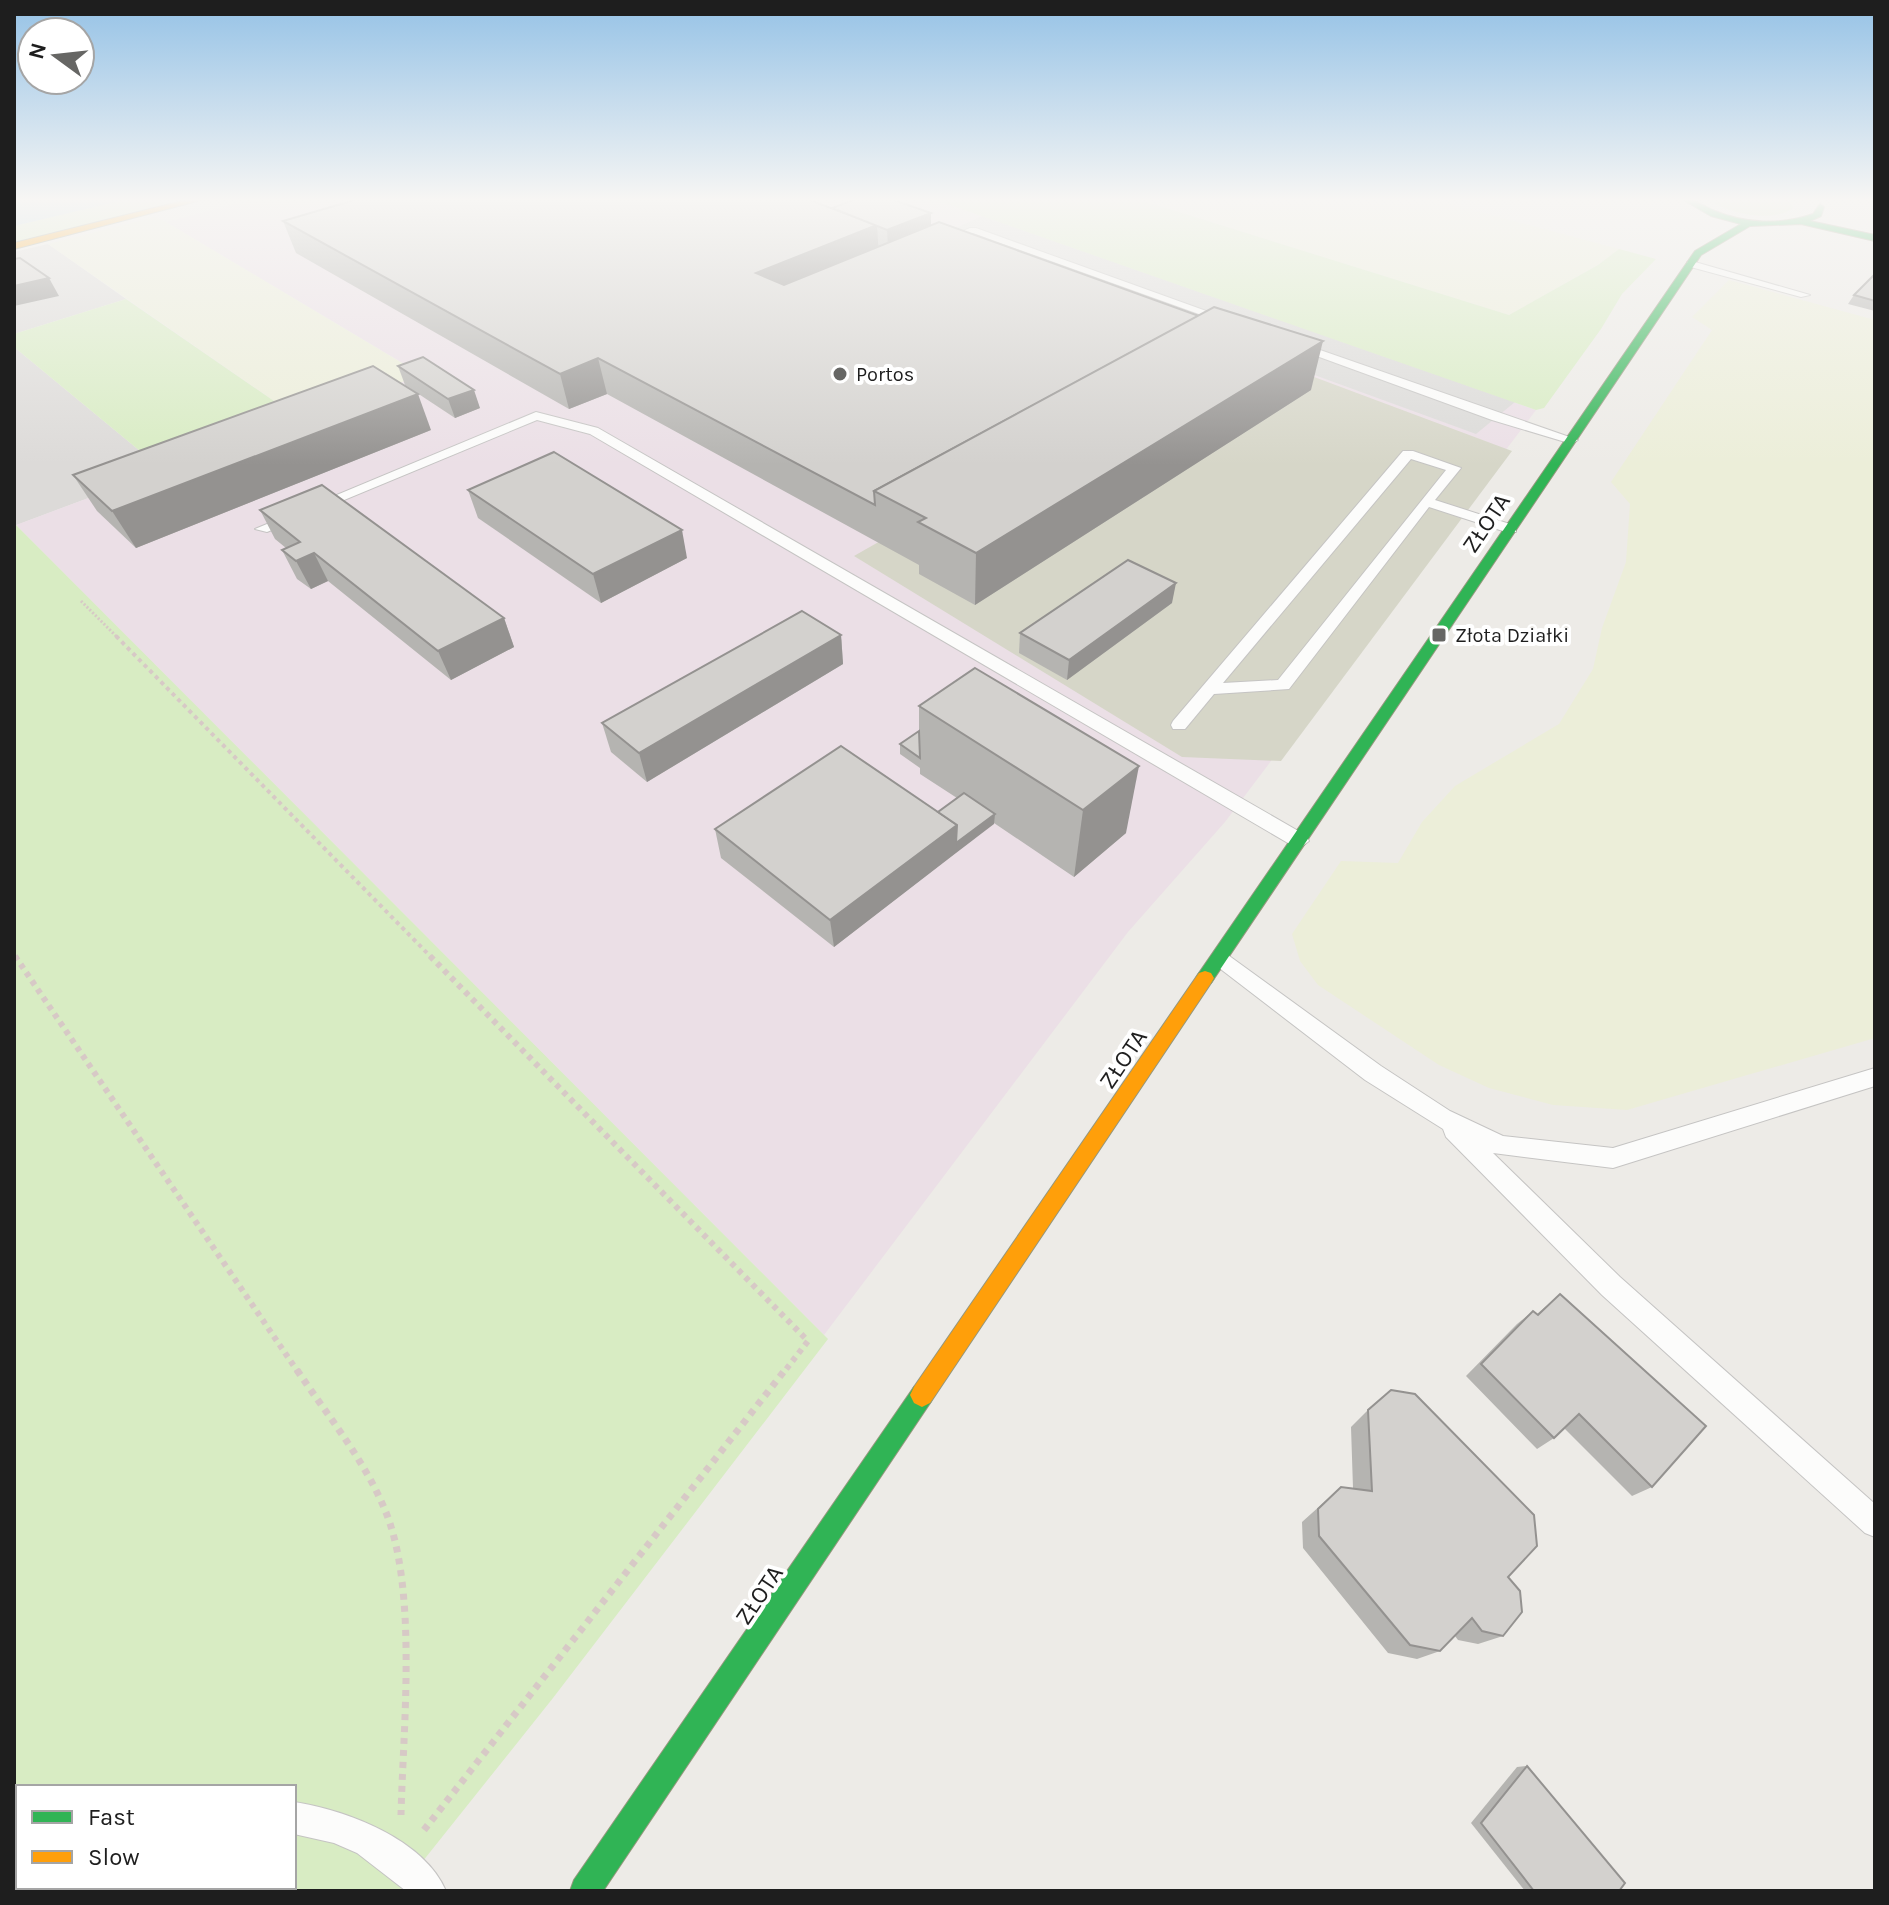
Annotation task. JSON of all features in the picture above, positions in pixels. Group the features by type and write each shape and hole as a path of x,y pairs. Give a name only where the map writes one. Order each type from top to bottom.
{"street":[{"name":"ZŁOTA","path":"585,1891 1676,287"}],"lane":[{"path":"1132,287 1242,326"},
{"path":"1780,287 1805,295"},
{"path":"1287,342 1519,425 1572,440"},
{"path":"262,529 536,416 594,431 1300,841"},
{"path":"1179,725 1209,689 1408,454 1454,468 1283,685 1209,689"},
{"path":"1426,502 1511,529"},
{"path":"1221,958 1373,1073 1442,1118 1501,1146 1613,1158 1875,1077"},
{"path":"1442,1118 1611,1286 1875,1523"},
{"path":"296,1818 312,1820 362,1837 400,1860 429,1891"}],"path":[{"path":"81,601 808,1341 400,1860"},
{"path":"14,955 369,1476 386,1513 398,1560 403,1612 400,1860"}],"shaded area":[{"path":"14,287 109,287 126,299 14,334"},
{"path":"275,287 1184,287 1536,410 1225,822 1128,932 824,1335 16,525 421,374"},
{"path":"1093,287 1185,287 1515,402 1476,434 1227,343"},
{"path":"1226,344 1512,451 1281,761 1182,757 854,556"},
{"path":"14,347 163,470 14,526"}],"green space":[{"path":"110,287 275,287 422,375 300,419"},
{"path":"1184,287 1419,287 1509,315 1559,287 1629,287 1544,408 1536,410"},
{"path":"1419,287 1559,287 1509,315"},
{"path":"1722,287 1754,287 1875,320 1875,1038 1627,1110 1553,1105 1489,1088 1439,1065 1318,985 1300,961 1292,934 1341,861 1398,863 1422,822 1455,786 1559,724 1593,669 1602,628 1626,562 1630,504 1611,482 1712,330 1692,317"},
{"path":"126,299 300,419 163,470 14,347 14,334"},
{"path":"16,525 828,1339 553,1698 399,1891 14,1891"}],"building":[{"path":"402,287 1119,287 1199,316 874,491 875,505 598,358 560,374"},
{"path":"1862,287 1875,287 1875,301 1854,295"},
{"path":"1214,307 1323,341 976,553 918,522 926,518 874,491"},
{"path":"423,357 474,390 448,399 398,366"},
{"path":"373,366 418,394 112,511 73,475"},
{"path":"554,452 682,530 593,574 468,490"},
{"path":"322,485 504,618 438,651 314,553 296,561 282,550 300,542 260,510"},
{"path":"1128,560 1176,583 1069,660 1020,633"},
{"path":"802,611 841,635 639,753 602,723"},
{"path":"975,668 1139,766 1083,810 919,706"},
{"path":"919,731 920,758 900,744"},
{"path":"841,746 957,825 830,920 715,829"},
{"path":"964,793 995,814 956,843 957,825 938,812"},
{"path":"1560,1294 1706,1426 1652,1487 1579,1414 1554,1438 1481,1364 1533,1311 1538,1315"},
{"path":"1391,1390 1415,1394 1534,1515 1537,1546 1508,1577 1520,1591 1522,1612 1503,1636 1482,1631 1472,1618 1440,1651 1410,1645 1319,1536 1318,1509 1341,1487 1372,1491 1368,1410"},
{"path":"1527,1766 1625,1883 1619,1891 1534,1891 1481,1823"}],"traffic: fast":[{"path":"1205,978 1675,287"},
{"path":"585,1891 922,1395"}],"traffic: slow":[{"path":"922,1395 1205,978"}],"place":[{"name":"Portos","path":"840,374"},
{"name":"Złota Działki","path":"1439,635"}]}
